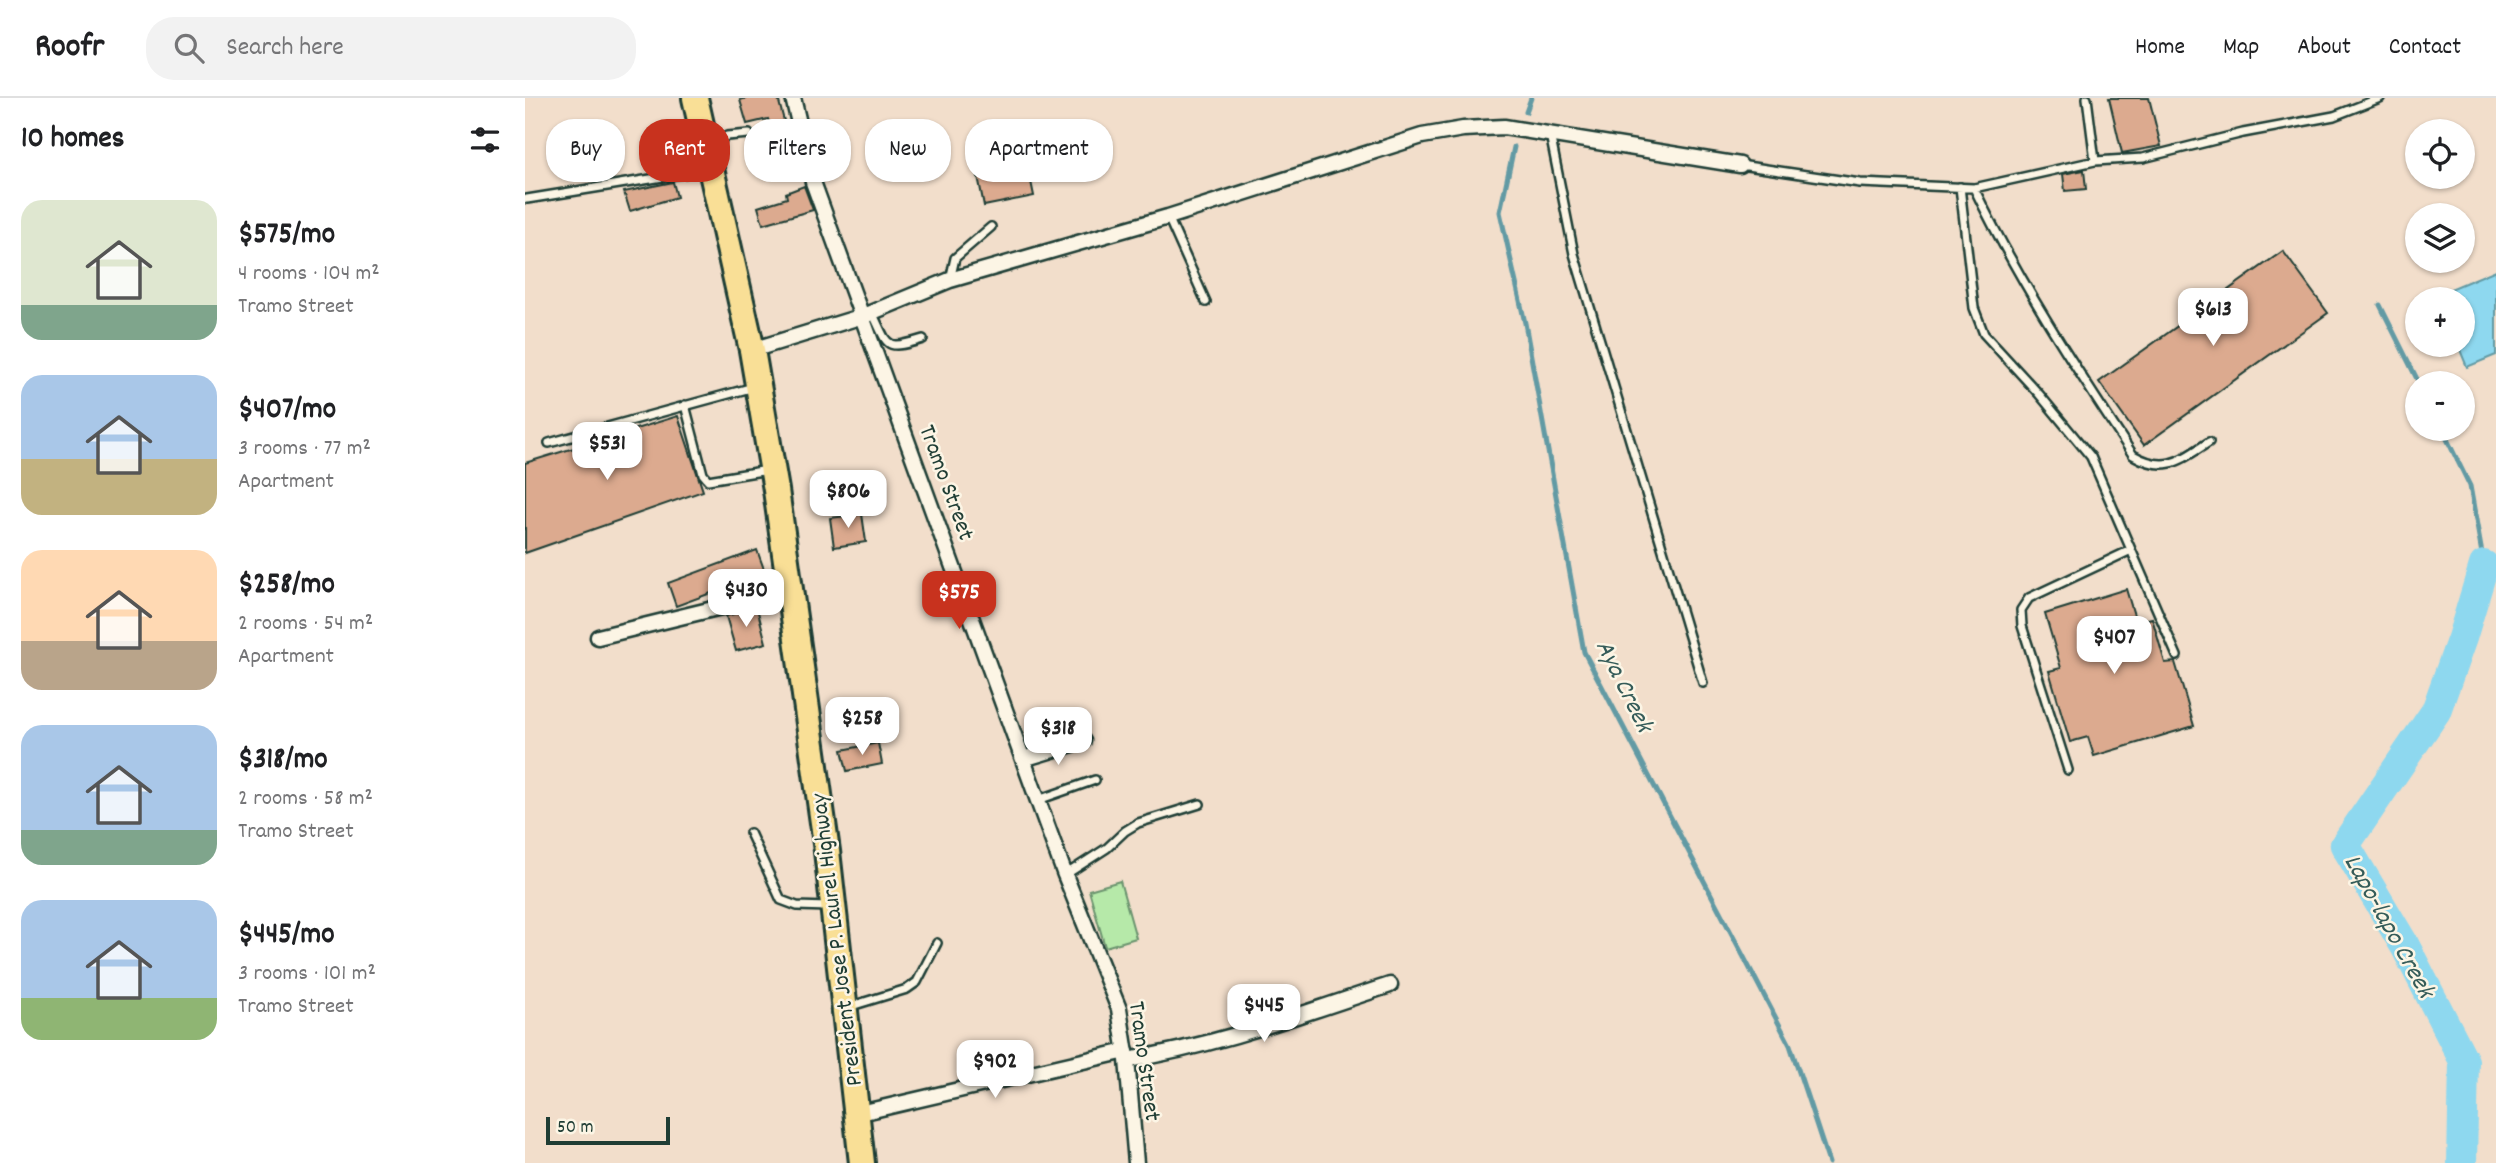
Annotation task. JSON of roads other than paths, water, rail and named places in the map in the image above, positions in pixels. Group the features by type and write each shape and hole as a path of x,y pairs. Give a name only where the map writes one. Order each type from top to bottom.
{"highway":[{"name":"President Jose P. Laurel Highway","path":"695,98 699,119"},
{"name":"President Jose P. Laurel Highway","path":"713,182 752,350 772,469 833,907 862,1163"}],"street":[{"name":"Tramo Street","path":"793,98 813,182 868,314 1023,759 1065,875 1119,1009 1136,1163"},
{"path":"752,350 868,314 950,280 1168,217 1422,136 1504,127 1740,165"},
{"path":"599,637 790,590"},
{"path":"1023,759 1083,741"},
{"path":"856,1114 1126,1056 1162,1055 1390,985"}],"lane":[{"path":"2087,98 2095,161"},
{"path":"1740,165 1860,183 1974,188 2095,161 2143,158 2243,133 2334,116 2380,98"},
{"path":"1550,133 1574,254 1703,683"},
{"path":"527,198 639,174"},
{"path":"1960,187 1974,309 1984,334 2039,394 2091,457 2177,656"},
{"path":"1974,188 2005,251 2060,346 2133,455 2140,460 2166,466 2209,442"},
{"path":"1168,217 1206,302"},
{"path":"950,280 955,258 991,227"},
{"path":"868,314 887,343 892,346 898,347 923,339"},
{"path":"549,443 758,386"},
{"path":"685,405 703,474 708,480 772,469"},
{"path":"2068,770 2026,638 2021,610 2029,598 2131,550"},
{"path":"1038,800 1095,780"},
{"path":"1065,875 1107,848 1138,823 1200,804"},
{"path":"750,833 781,900 797,906 833,907"},
{"path":"844,1008 907,989 917,982 937,943"}],"water":[{"path":"2496,270 2496,355 2467,367 2463,357 2475,357 2475,287 2455,287"}],"waterway":[{"name":"Aya Creek","path":"1526,112 1531,98"},
{"name":"Aya Creek","path":"1514,147 1500,212 1525,323 1584,652 1790,1045 1829,1163"},
{"name":"Lapo-lapo Creek","path":"2380,305 2413,371"},
{"name":"Lapo-lapo Creek","path":"2448,441 2470,486 2484,565"},
{"name":"Lapo-lapo Creek","path":"2462,1163 2464,1061 2405,946 2345,845 2436,711 2484,565"}]}
